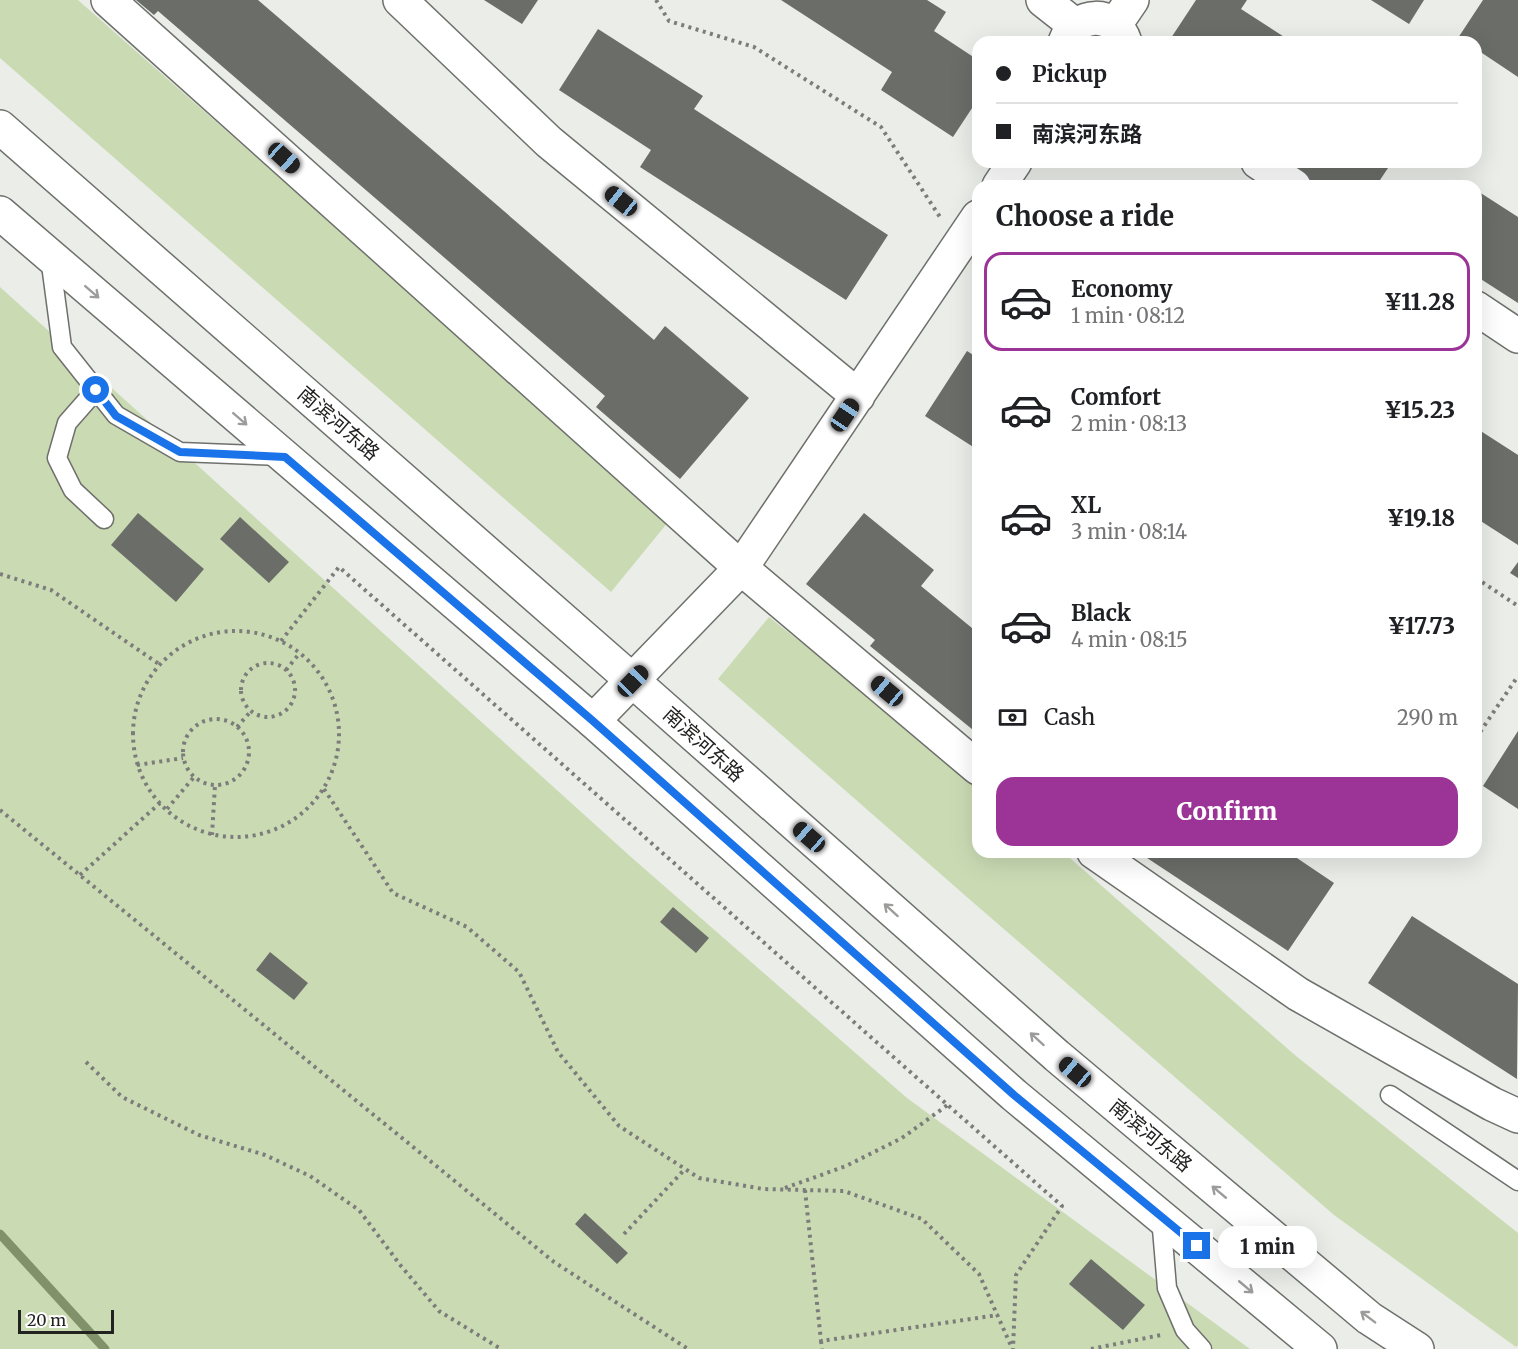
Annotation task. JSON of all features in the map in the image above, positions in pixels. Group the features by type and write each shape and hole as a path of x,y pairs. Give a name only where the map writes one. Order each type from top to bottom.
{"main road":[{"path":"108,0 741,568 972,763"},
{"path":"400,0 549,142 858,396"},
{"path":"1043,0 1070,34 1080,22 1092,18 1124,22"},
{"name":"南滨河东路","path":"0,127 1057,1056 1369,1318 1417,1349"},
{"path":"1267,168 1285,180"},
{"path":"0,213 593,721 1014,1095 1320,1349"},
{"path":"593,721 741,568 972,226"},
{"path":"1482,312 1518,336"},
{"path":"1103,858 1298,994 1492,1104 1518,1116"}],"lane":[{"path":"50,255 62,346 116,416 180,452 285,457"},
{"path":"96,390 67,423 57,458 73,490 104,519"},
{"path":"1390,1095 1518,1181"},
{"path":"1161,1217 1167,1288 1185,1330 1202,1349"}],"path":[{"path":"656,0 669,21 754,47 881,128 958,246"},
{"path":"281,640 339,567 1062,1206 1016,1275 1013,1349"},
{"path":"0,574 51,590 159,664"},
{"path":"1482,582 1518,606"},
{"path":"249,631 281,640 308,659 328,685 339,716 340,749 330,780 311,807 282,828 248,838 212,836 179,821 153,797 137,765 132,729 140,694 159,664 185,644 216,633 249,631"},
{"path":"286,670 299,654"},
{"path":"267,663 277,664 286,670 295,683 296,693 288,709 273,717 264,717 250,711 241,693 244,676 250,669 258,664 267,663"},
{"path":"1482,729 1518,676"},
{"path":"237,727 250,711"},
{"path":"224,719 234,723 242,730 247,740 249,750 244,770 236,778 226,783 215,785 204,783 194,777 183,758 183,747 187,736 203,721 224,719"},
{"path":"137,765 183,758"},
{"path":"167,809 194,777"},
{"path":"212,836 215,785"},
{"path":"324,789 393,893 467,927 519,972 558,1052 619,1126 699,1178 763,1189 844,1191 922,1219 979,1274 1013,1349"},
{"path":"80,875 160,803"},
{"path":"0,810 554,1262 688,1349"},
{"path":"86,1062 122,1097 199,1135 265,1155 310,1176 350,1203 359,1210 401,1266 440,1311 501,1349"},
{"path":"780,1189 846,1166 902,1138 949,1104"},
{"path":"624,1234 685,1169"},
{"path":"806,1190 822,1349"},
{"path":"821,1341 998,1315"},
{"path":"1091,1349 1185,1330"}],"green space":[{"path":"0,0 78,0 669,521 611,592 0,58"},
{"path":"0,287 631,857 907,1098 1250,1349 0,1349"},
{"path":"769,617 972,777 972,858 1070,858 1296,1056 1518,1233 1518,1345 1516,1347 1334,1215 718,679"}],"building":[{"path":"136,0 258,0 654,340 665,326 749,398 680,479 596,407 605,396 158,11 154,15"},
{"path":"484,0 538,0 522,24"},
{"path":"781,0 927,0 946,12 934,31 972,56 972,108 953,137 881,90 892,72"},
{"path":"1196,0 1247,0 1241,9 1283,36 1172,36"},
{"path":"1371,0 1424,0 1409,24"},
{"path":"1483,0 1518,0 1518,77 1482,53 1482,36 1459,36"},
{"path":"598,29 703,96 694,109 888,235 846,300 640,167 651,150 559,90"},
{"path":"1291,168 1388,168 1380,180 1310,180"},
{"path":"1482,194 1518,217 1518,303 1482,280"},
{"path":"967,351 972,354 972,446 925,416"},
{"path":"1482,432 1518,455 1518,545 1482,522"},
{"path":"138,513 204,569 176,602 111,545"},
{"path":"864,513 934,570 921,586 972,628 972,729 870,646 875,640 806,584"},
{"path":"240,517 289,562 269,583 220,539"},
{"path":"1518,562 1518,578 1510,573"},
{"path":"1518,731 1518,809 1483,786"},
{"path":"1147,858 1297,858 1334,883 1288,951"},
{"path":"673,907 709,938 696,953 660,922"},
{"path":"1412,916 1518,984 1517,1079 1368,983"},
{"path":"270,952 308,983 294,1000 256,970"},
{"path":"585,1213 628,1253 617,1264 575,1224"},
{"path":"1091,1259 1145,1305 1123,1330 1069,1284"}],"waterway":[{"path":"0,1234 105,1349"}],"route":[{"path":"96,390 116,416 180,452 285,457 702,816 1014,1095 1197,1246"}]}
